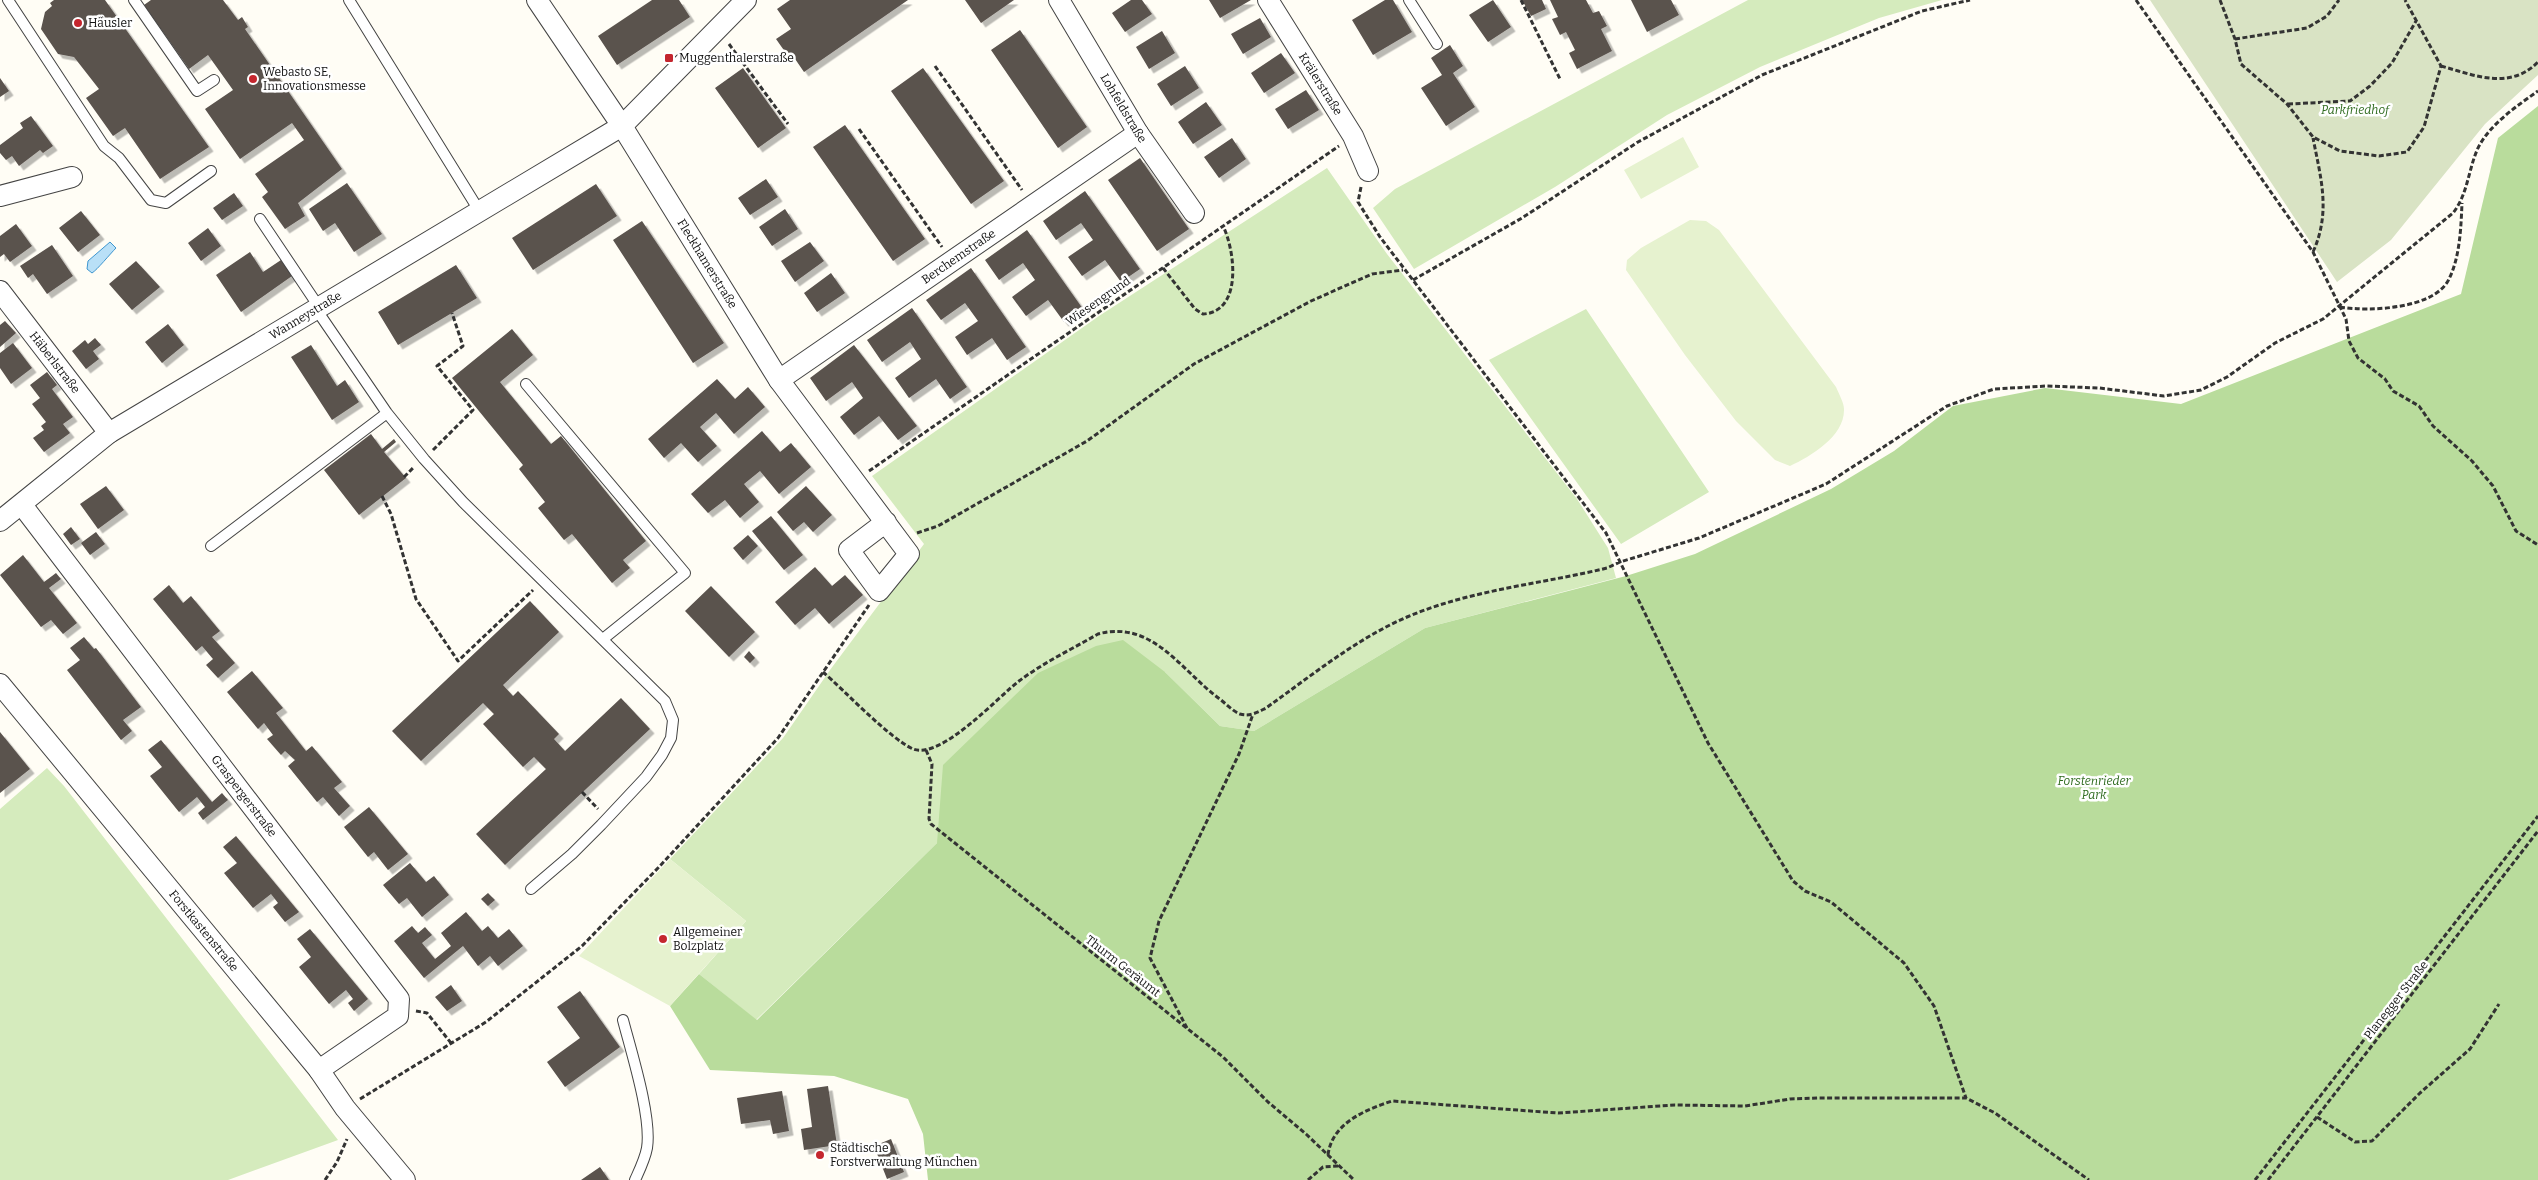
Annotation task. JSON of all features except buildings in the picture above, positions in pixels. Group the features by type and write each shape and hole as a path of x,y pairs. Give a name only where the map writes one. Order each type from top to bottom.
{"street":[{"name":"Fleckhamerstraße","path":"537,0 622,126 779,380 909,554 879,592"},
{"path":"622,126 746,0"},
{"name":"Lohfeldstraße","path":"1059,0 1138,133 1194,213"},
{"name":"Krälerstraße","path":"1268,0 1353,136 1368,171"},
{"name":"Wanneystraße","path":"0,522 109,433 622,126"},
{"name":"Berchemstraße","path":"779,380 1138,133"},
{"path":"0,196 72,177"},
{"name":"Häberlstraße","path":"0,291 109,433"},
{"name":"Graspergerstraße","path":"22,505 399,999 398,1016 319,1070"},
{"path":"879,592 849,550 886,522"},
{"name":"Forstkastenstraße","path":"0,684 319,1070 351,1115 405,1180"}],"lane":[{"path":"8,0 104,146 119,158 151,200 166,204 211,171"},
{"path":"134,0 197,90 214,80"},
{"path":"349,0 480,212"},
{"path":"1409,0 1437,44"},
{"path":"260,219 388,413 424,459 463,502 665,700 673,720 671,738 662,755 646,776 607,819 572,854 531,889"},
{"path":"526,384 685,573 603,639"},
{"path":"211,546 388,413"},
{"path":"623,1020 638,1077 645,1113 648,1146 635,1180"}],"path":[{"path":"1521,0 1560,80"},
{"path":"1413,280 1522,218 1638,142 1762,75 1922,11 1970,0"},
{"path":"2136,0 2313,252 2348,328 2349,341 2358,358 2386,379 2393,391 2419,406 2433,426 2472,461 2493,486 2516,531 2538,545"},
{"path":"2220,0 2235,39 2241,64 2288,104 2313,137 2340,151 2379,156 2407,152 2424,127 2441,66 2405,0"},
{"path":"2235,39 2307,28 2327,16 2339,0"},
{"path":"2288,104 2350,101 2370,86 2392,63 2416,21"},
{"path":"718,29 788,124"},
{"path":"2441,66 2482,78 2509,80 2538,62"},
{"path":"935,66 1032,205"},
{"path":"2339,307 2353,309 2388,307 2418,302 2436,294 2449,280 2455,262 2462,202 2479,146 2498,124 2538,91"},
{"path":"859,129 952,261"},
{"name":"Wiesengrund","path":"854,481 1353,136"},
{"path":"2313,137 2324,193 2321,234 2313,252"},
{"path":"1358,194 1358,202 1367,218 1404,270 1606,533 1708,743 1793,881 1805,890 1831,902 1904,962 1934,1006 1966,1098"},
{"path":"824,672 898,738 914,749 926,750 968,727 1020,680 1098,634 1111,631 1138,633 1156,643 1215,696 1239,714 1253,714 1266,708 1369,636 1407,617 1438,605 1484,593 1607,568 1620,562 1699,538 1826,484 1946,406 1994,390 2047,386 2099,388 2164,396 2184,395 2201,390 2227,377 2275,343 2323,319 2453,213 2462,202"},
{"path":"1163,268 1196,309 1203,314 1218,310 1227,298 1234,266 1233,253 1223,226"},
{"path":"899,540 938,526 1087,441 1194,364 1278,318 1372,274 1404,270"},
{"path":"424,459 473,410 437,366 464,346 452,313"},
{"path":"382,496 391,514 416,599 461,666"},
{"path":"458,661 544,580"},
{"path":"325,1180 337,1162 350,1132 351,1115 451,1043 486,1022 582,946 659,867 778,738 879,592"},
{"path":"1188,1029 1150,958 1159,921 1239,754 1253,714"},
{"name":"Thurm Geräumt","path":"926,750 932,764 930,824 1188,1029 1204,1044 1223,1057 1268,1102 1354,1180"},
{"path":"582,792 607,819"},
{"path":"2254,1180 2538,816"},
{"name":"Planegger Straße","path":"2268,1180 2538,831"},
{"path":"2317,1117 2355,1142 2372,1141 2420,1094 2470,1050 2499,1004"},
{"path":"428,1013 451,1043"},
{"path":"1328,1155 1330,1145 1343,1125 1368,1109 1392,1101 1558,1112 1675,1105 1746,1106 1790,1099 1819,1098 1966,1098 1995,1113 2089,1180"},
{"path":"1308,1180 1322,1167 1339,1166"}],"green space":[{"path":"1748,0 1942,0 1879,18 1760,67 1667,115 1555,187 1414,269 1373,208 1395,189"},
{"name":"Parkfriedhof","path":"2150,0 2538,0 2538,75 2485,124 2391,240 2337,282"},
{"name":"Forstenrieder Park","path":"2538,106 2538,1180 928,1180 923,1134 908,1099 834,1076 710,1070 670,1006 699,974 757,1020 937,843 943,765 1038,673 1096,646 1123,640 1165,672 1220,726 1254,731 1425,628 1626,576 1695,554 1831,489 1894,451 1953,406 2045,388 2181,404 2461,294 2498,138"},
{"path":"1683,137 1699,167 1641,199 1624,170"},
{"path":"1327,168 1387,254 1577,499 1608,548 1616,578 1425,628 1254,731 1220,726 1165,672 937,843 756,1020 699,974 746,921 670,859 783,738 830,670 924,544 872,476 1099,316"},
{"path":"1690,220 1706,221 1719,230 1836,387 1841,398 1844,409 1843,419 1833,436 1817,451 1790,466 1775,460 1736,421 1685,355 1626,270 1627,260 1641,248"},
{"path":"1586,309 1709,492 1621,544 1489,360"},
{"path":"47,768 64,786 338,1140 228,1180 0,1180 0,809"},
{"name":"Allgemeiner Bolzplatz","path":"670,859 746,921 670,1006 579,956"}],"water":[{"path":"110,242 116,248 92,273 87,269 88,261"}],"place":[{"name":"Häusler","path":"78,23"},
{"name":"Muggenthalerstraße","path":"669,58"},
{"name":"Webasto SE, Innovationsmesse","path":"253,79"},
{"name":"Allgemeiner Bolzplatz","path":"663,939"},
{"name":"Städtische Forstverwaltung München","path":"820,1155"}]}
